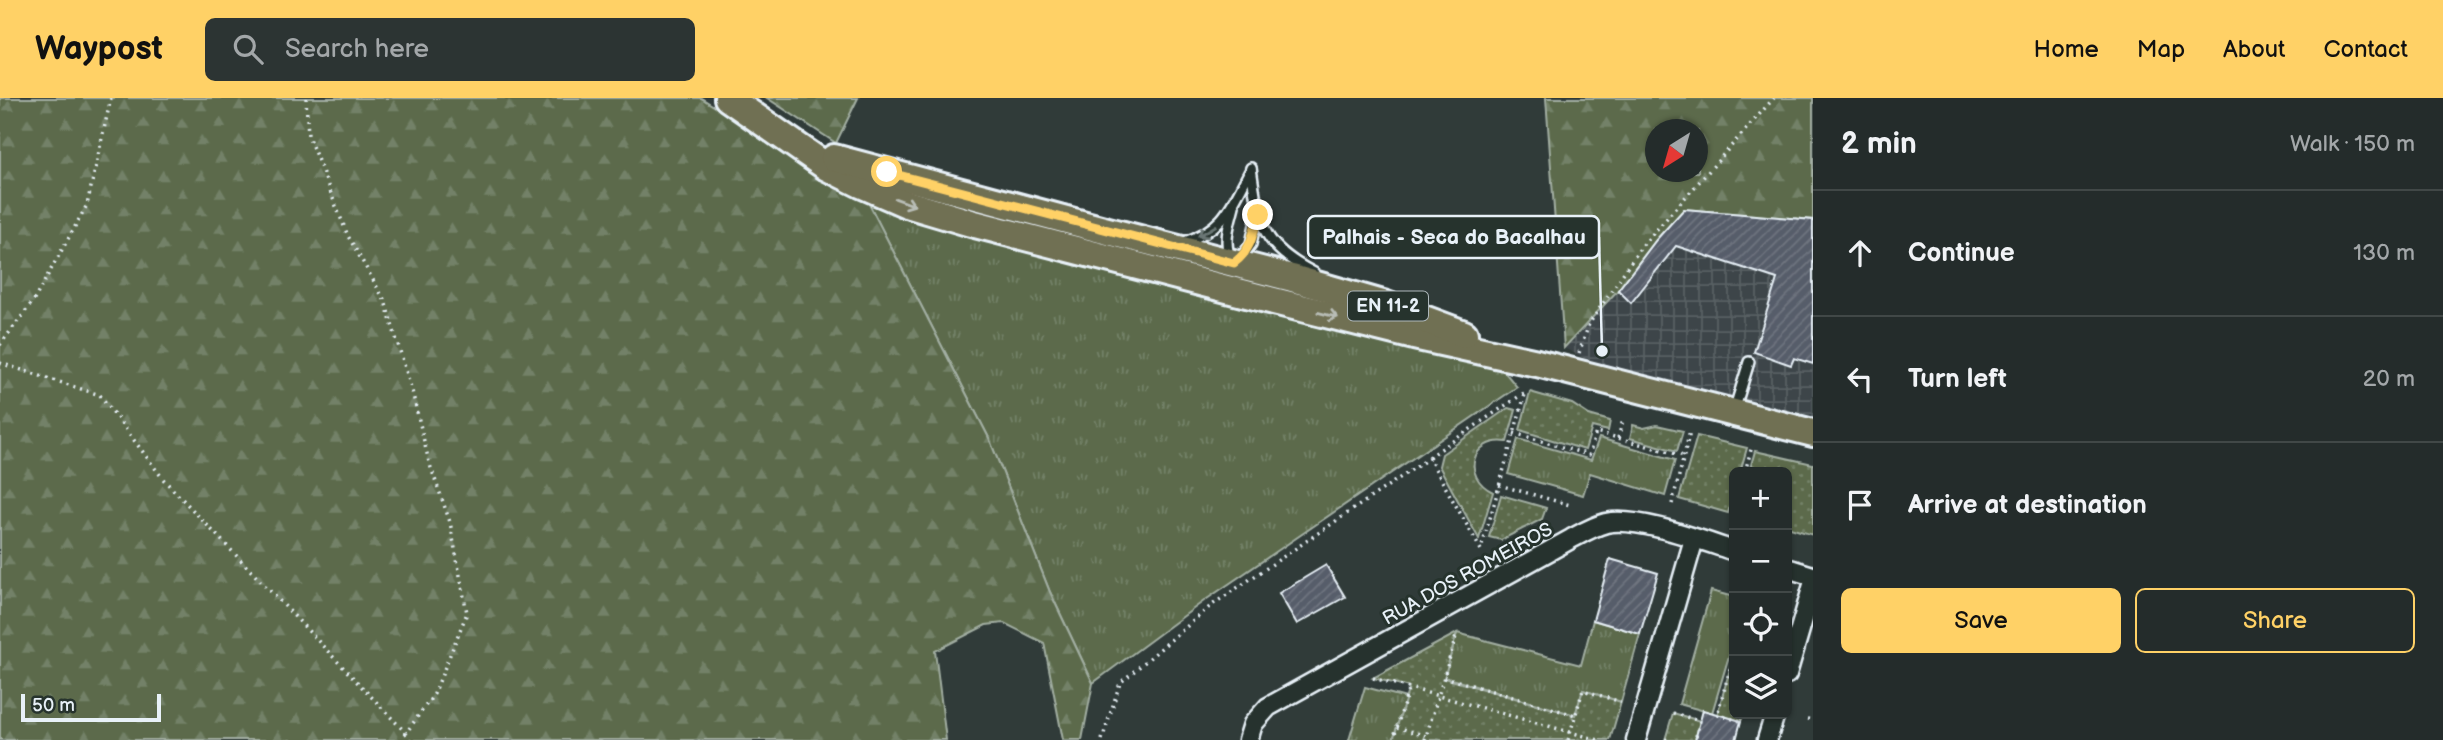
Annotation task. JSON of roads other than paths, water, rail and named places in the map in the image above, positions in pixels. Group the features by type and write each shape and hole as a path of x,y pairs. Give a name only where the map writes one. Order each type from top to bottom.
{"main road":[{"name":"EN 11-2","path":"727,98 839,173 907,204 1146,268 1240,278 1386,306 1537,362"},
{"name":"EN 11-2","path":"782,134 838,160 1165,246 1240,278 1415,336 1537,362 1813,433"}],"street":[{"name":"RUA DOS ROMEIROS","path":"1248,740 1253,724 1268,707 1588,530 1607,523 1627,522 1729,550"},
{"path":"1636,740 1694,539"},
{"path":"1792,570 1813,576"},
{"path":"1792,657 1813,585"},
{"path":"1767,740 1773,719"}],"lane":[{"path":"1165,246 1190,240 1216,226 1236,197 1251,168 1258,215 1269,239 1285,256 1312,272 1386,306"},
{"path":"1236,197 1227,245 1240,278"},
{"path":"1240,278 1258,215"},
{"path":"1146,268 1196,269"},
{"path":"1733,413 1749,362"}],"place":[{"name":"Palhais - Seca do Bacalhau","path":"1602,351"}]}
